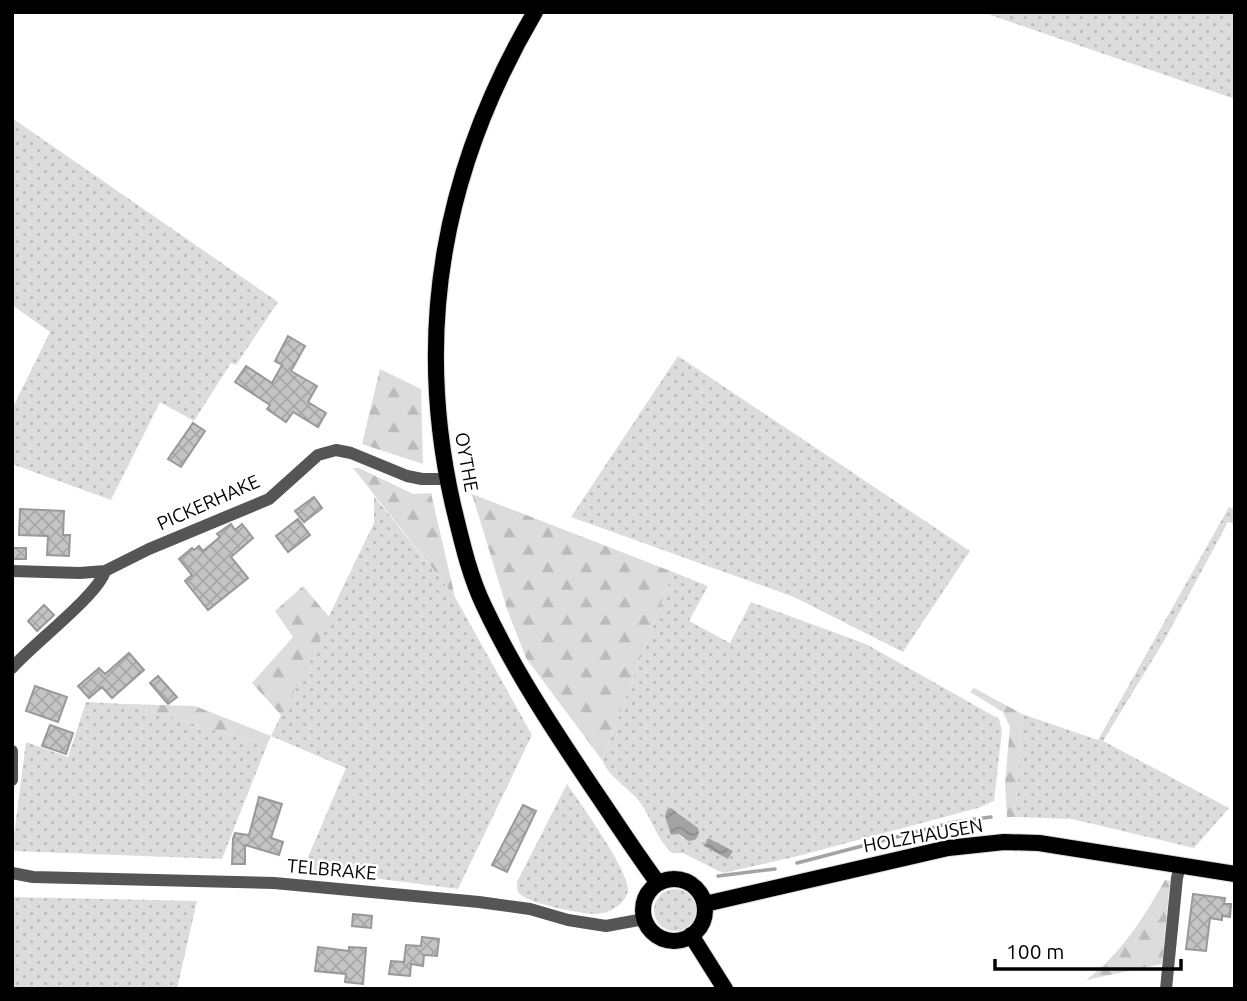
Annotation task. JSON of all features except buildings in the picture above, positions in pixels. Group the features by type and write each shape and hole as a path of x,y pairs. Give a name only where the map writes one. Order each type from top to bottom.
{"main road":[{"name":"OYTHE","path":"534,12 503,72 471,146 450,223 436,309 435,364 439,428 460,534 483,604 545,718 658,883"},
{"name":"HOLZHAUSEN","path":"705,904 948,848 1004,842 1039,843 1235,874"},
{"path":"667,880 687,881 701,895 705,904 703,922 691,936 673,941 664,939 649,927 644,919 645,899 658,883 667,880"},
{"path":"691,936 725,989"}],"street":[{"name":"PICKERHAKE","path":"12,571 105,571 149,549 269,499 318,455 336,450 351,453 407,476 447,479"},
{"path":"12,668 88,595 105,571"},
{"path":"12,751 12,780"},
{"path":"1166,989 1180,866"},
{"name":"TELBRAKE","path":"12,873 33,877 274,883 480,902 530,909 568,920 606,926 644,919"}],"green space":[{"path":"982,12 1235,12 1235,99"},
{"path":"12,118 278,302 236,365 231,363 194,421 160,402 111,500 12,464 12,409 50,332 12,305"},
{"path":"678,356 970,551 903,652 794,597 571,517"},
{"path":"380,369 421,389 423,464 362,444"},
{"path":"353,468 359,468 413,494 431,493 455,597"},
{"path":"472,494 673,572 602,760 526,658 507,609"},
{"path":"374,496 455,597 532,735 458,889 303,869 346,768 271,736 374,523"},
{"path":"1229,507 1235,510 1235,524 1228,522 1164,641 1103,741 1229,808 1194,848 1072,819 1015,817 1022,714 1098,740"},
{"path":"673,572 708,586 689,621 730,643 751,602 866,644 999,719 1002,731 994,801 978,808 794,857 723,873 683,853 672,853 662,842 639,801 609,772 602,760","holes":["678,812 698,828 683,839 679,834 671,835 669,826"]},
{"path":"303,586 330,618 282,716 252,683 293,637 275,611"},
{"path":"974,688 1022,714 1015,817 1007,817 1005,783 1010,727 1003,712 970,692"},
{"path":"86,702 125,704 267,745 222,859 12,851 26,742 68,757"},
{"path":"125,704 195,706 271,736 267,745"},
{"path":"567,784 603,838 627,882 626,896 615,908 605,912 588,914 554,907 522,896 518,891 517,882"},
{"path":"1165,880 1170,881 1162,964 1086,980 1121,947"},
{"path":"675,889 690,895 696,910 690,925 675,931 660,925 654,910 660,895"},
{"path":"12,897 197,901 177,989 12,989"}],"water":[{"path":"671,808 698,828 699,833 695,840 688,841 679,834 671,835 665,816"},
{"path":"708,838 733,851 728,859 704,846"}],"waterway":[{"path":"797,863 954,822 991,817"},
{"path":"718,876 775,869"}]}
